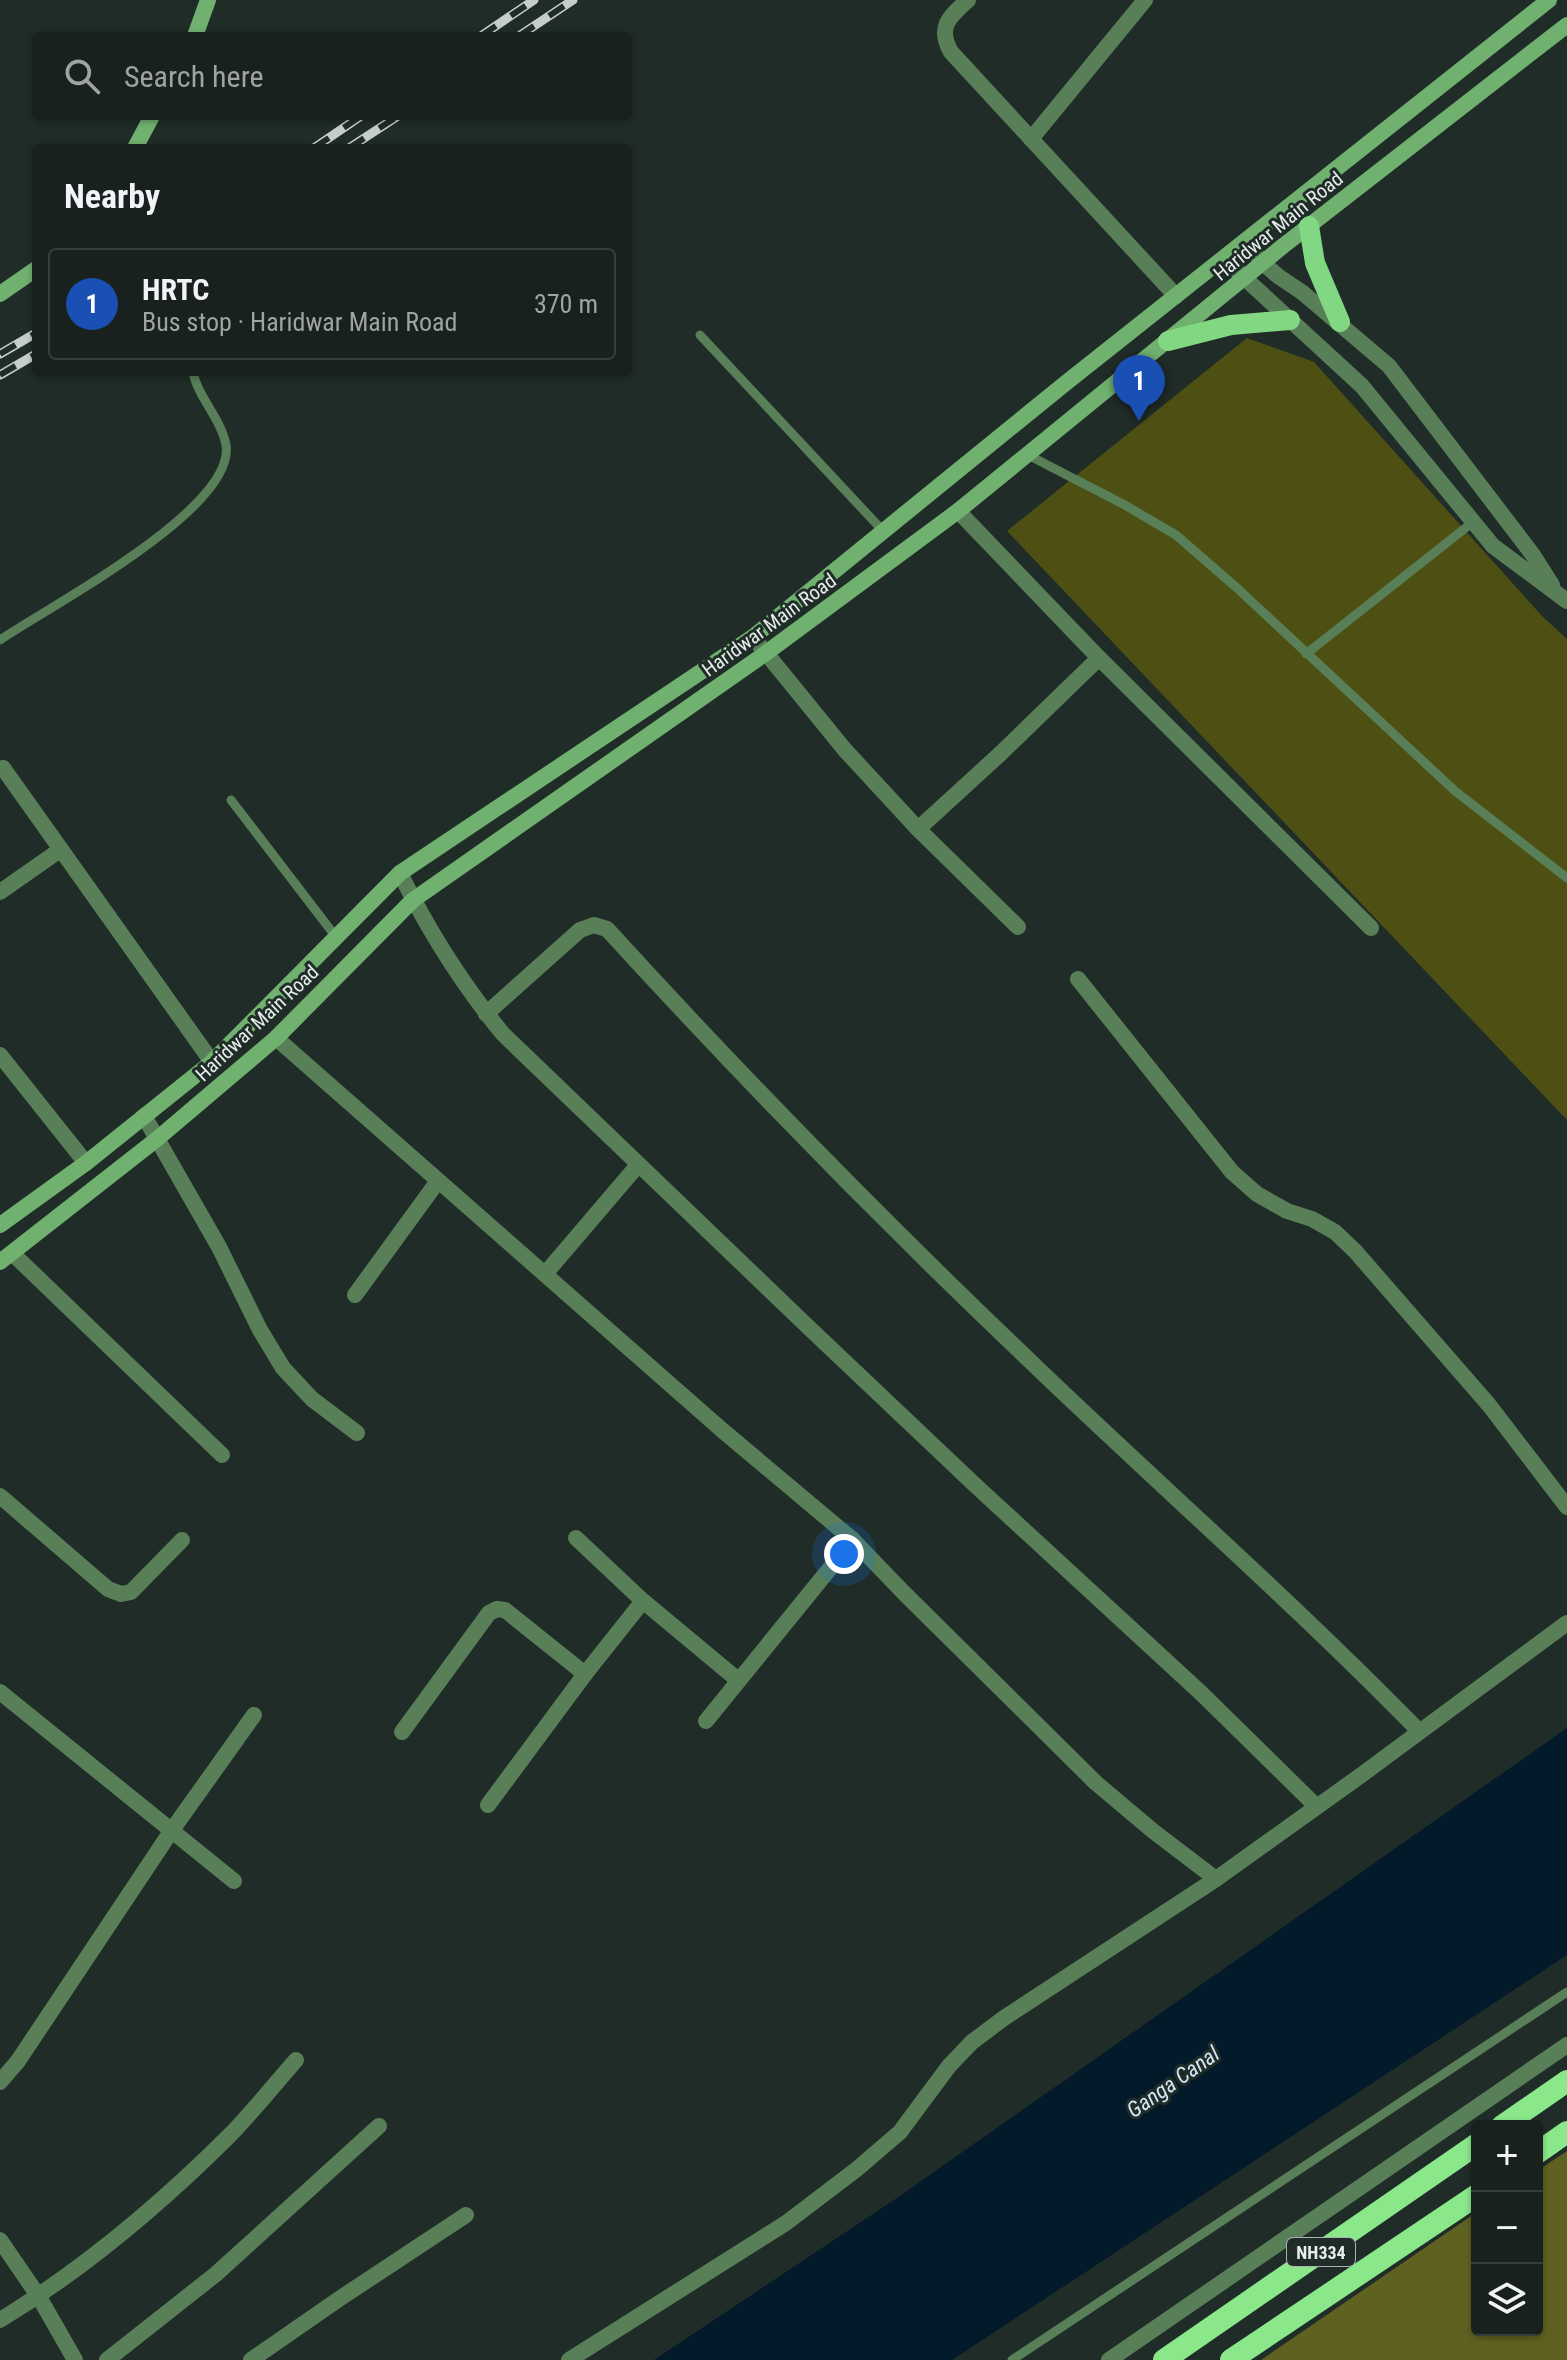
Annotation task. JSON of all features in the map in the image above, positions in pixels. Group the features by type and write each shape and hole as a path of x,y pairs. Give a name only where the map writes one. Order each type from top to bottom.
{"highway":[{"path":"1511,2120 1567,2081"},
{"path":"1543,2149 1567,2132"},
{"name":"NH334","path":"1164,2360 1471,2148"},
{"name":"NH334","path":"1231,2360 1471,2199"}],"main road":[{"path":"196,32 208,0"},
{"name":"Haridwar Main Road","path":"0,1225 86,1163 212,1062 400,873 753,637 1067,382 1549,0"},
{"name":"Haridwar Main Road","path":"6,1258 157,1139 276,1038 413,900 766,653 958,511 1309,226 1567,25"},
{"path":"137,144 150,120"},
{"path":"1309,226 1315,263 1340,322"},
{"path":"0,294 32,272"},
{"path":"1168,341 1231,325 1290,320"}],"street":[{"path":"968,0 950,16 945,29 945,41 951,52 1176,296"},
{"path":"1031,139 1145,0"},
{"path":"1245,241 1263,263 1340,322 1389,366 1562,597"},
{"path":"1224,259 1362,386 1493,546 1562,597"},
{"path":"958,511 1099,658 1371,928"},
{"path":"753,637 845,750 918,829 1018,927"},
{"path":"918,829 1099,658"},
{"path":"3,768 212,1062"},
{"path":"0,892 60,850"},
{"path":"400,873 464,983 513,1044 975,1485 1201,1693 1316,1806"},
{"path":"486,1014 580,930 594,925 607,929 886,1222 1335,1646 1419,1731"},
{"path":"1078,979 1232,1172 1257,1194 1335,1232 1355,1251 1489,1405 1567,1507"},
{"path":"276,1038 722,1430 853,1540 1096,1783 1216,1879"},
{"path":"0,1055 86,1163"},
{"path":"144,1116 219,1247 260,1330 283,1368 312,1399 357,1433"},
{"path":"545,1274 638,1165"},
{"path":"355,1295 438,1181"},
{"path":"6,1258 222,1455"},
{"path":"0,1496 108,1589 121,1594 131,1592 182,1540"},
{"path":"576,1538 643,1601 738,1680"},
{"path":"706,1721 853,1540"},
{"path":"488,1805 643,1601"},
{"path":"402,1732 489,1613 497,1609 505,1610 585,1674"},
{"path":"569,2360 786,2223 900,2132 949,2066 972,2042 1216,1879 1567,1623"},
{"path":"0,1692 234,1881"},
{"path":"0,2082 18,2061 172,1830 254,1715"},
{"path":"1109,2360 1567,2045"},
{"path":"0,2320 39,2297 166,2196 233,2131 296,2060"},
{"path":"107,2360 216,2274 379,2126"},
{"path":"251,2360 466,2215"},
{"path":"0,2240 39,2297 75,2360"}],"lane":[{"path":"700,335 884,532"},
{"path":"0,640 131,557 174,526 211,489 223,466 226,446 195,376"},
{"path":"1028,455 1176,535 1455,791 1567,878"},
{"path":"1306,654 1473,522"},
{"path":"231,800 336,937"},
{"path":"1012,2360 1567,1992"}],"shaded area":[{"path":"1247,338 1314,362 1542,616 1567,639 1567,1120 1007,531"},
{"path":"1567,2151 1567,2360 1261,2360 1471,2216 1471,2336 1543,2336 1543,2167"}],"water":[{"name":"Ganga Canal","path":"1567,1728 1567,1955 952,2360 654,2360 897,2198"}],"railway":[{"path":"487,32 534,0"},
{"path":"525,32 573,0"},
{"path":"320,144 355,120"},
{"path":"355,144 392,120"},
{"path":"0,354 32,335"},
{"path":"0,375 32,356"}],"place":[{"name":"HRTC","path":"1139,421"}]}
